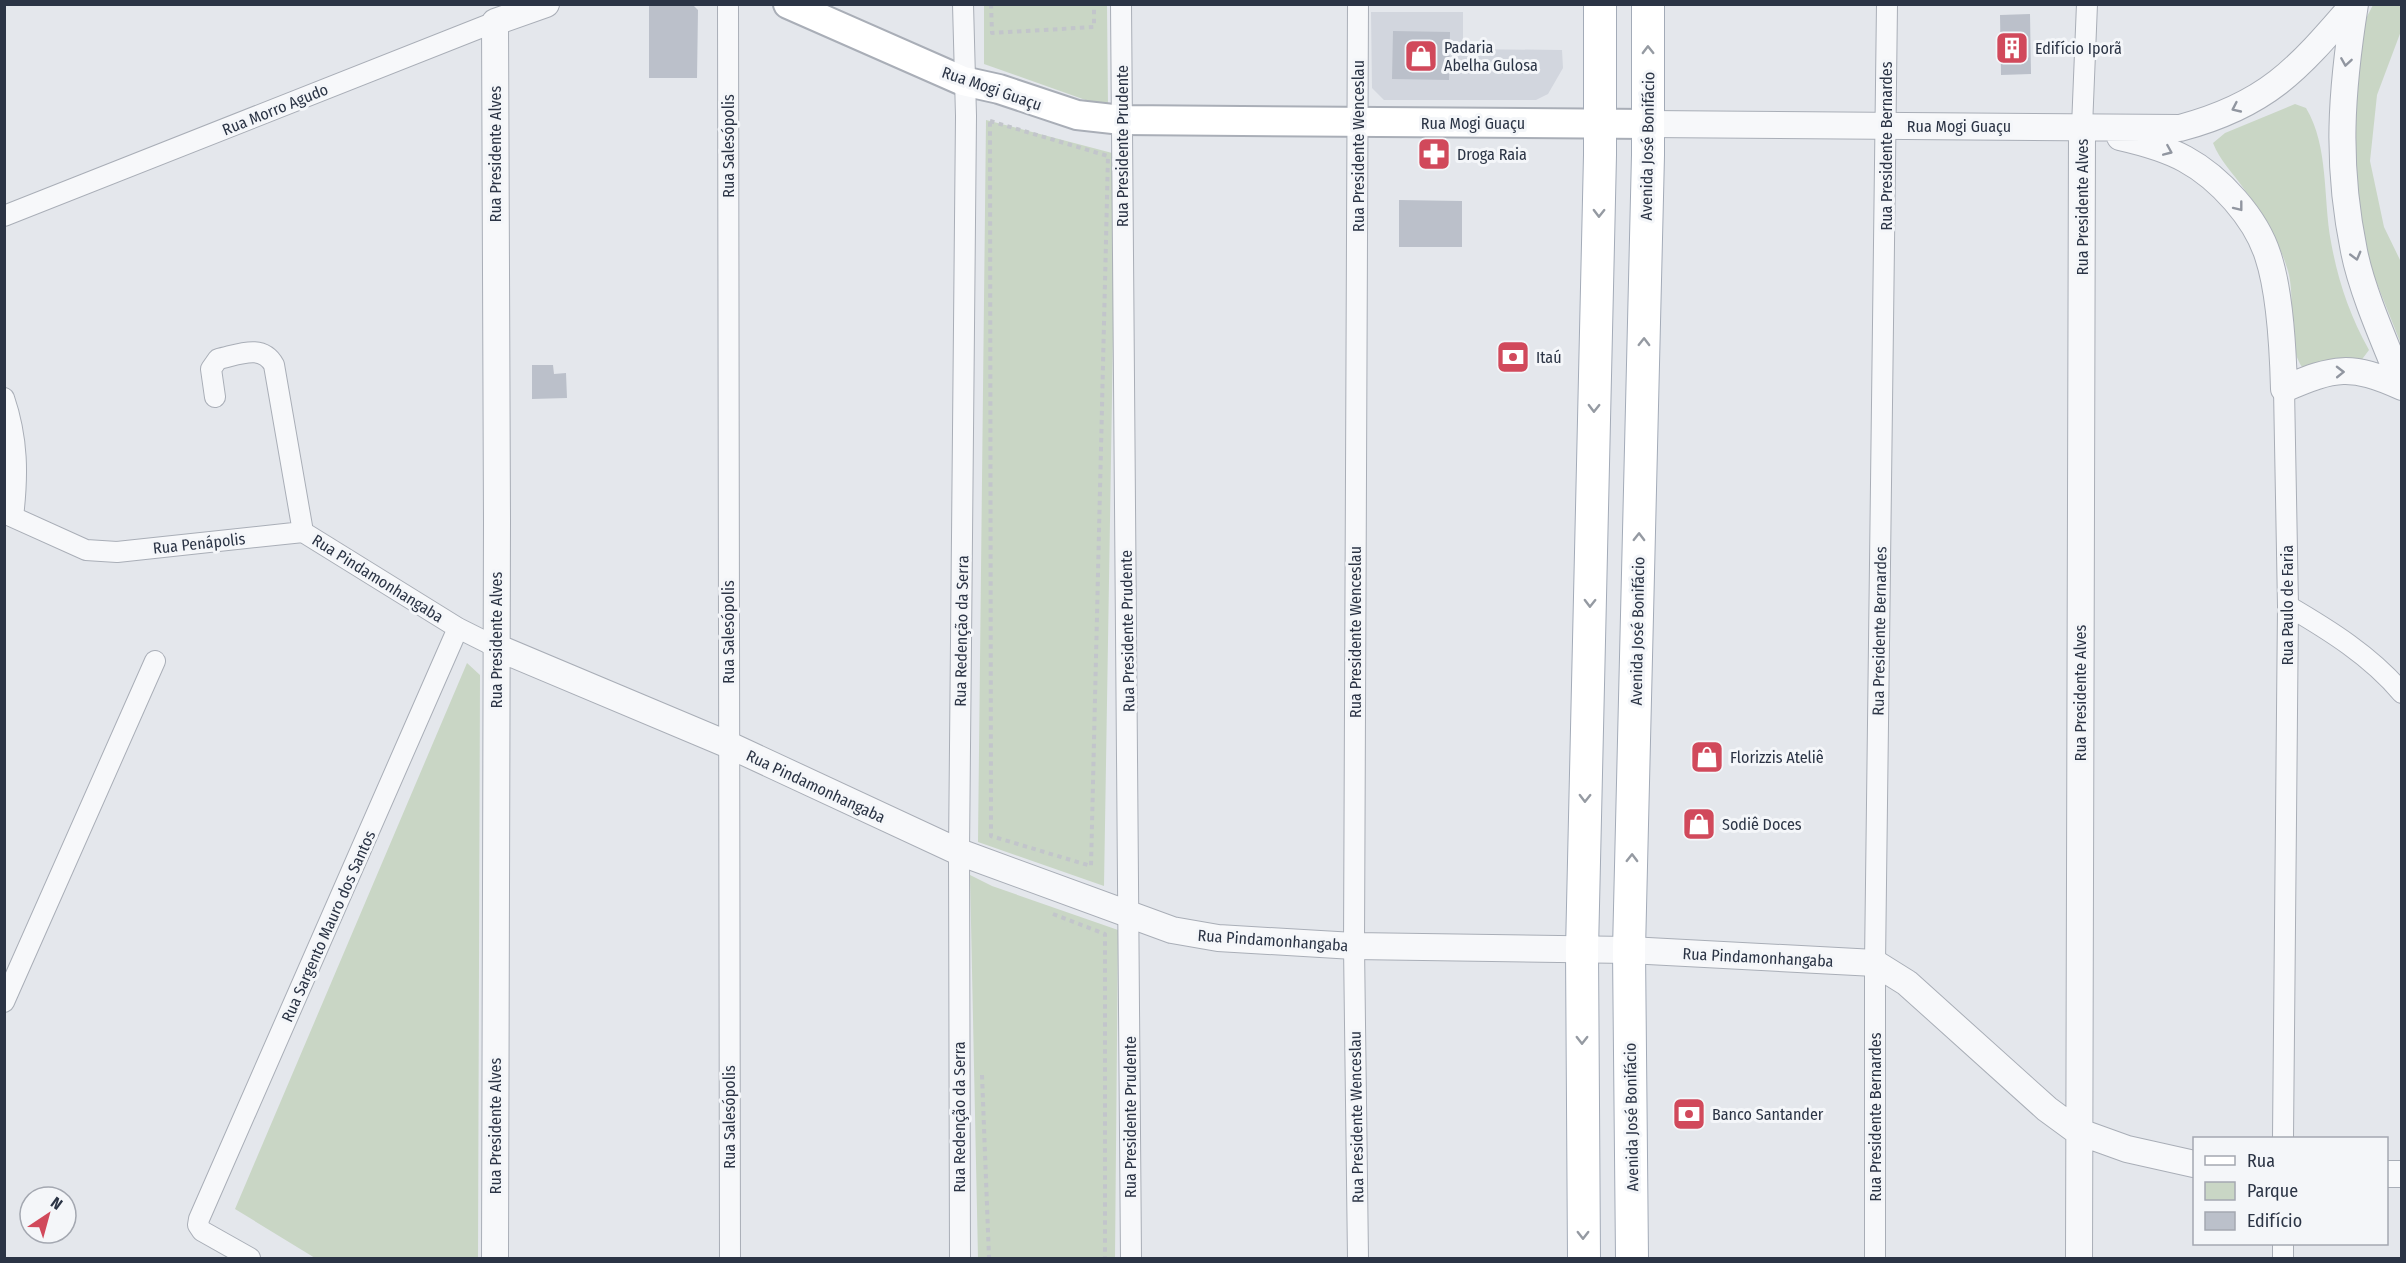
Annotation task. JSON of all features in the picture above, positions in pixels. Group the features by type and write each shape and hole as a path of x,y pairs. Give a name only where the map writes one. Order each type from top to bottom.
{"main road":[{"name":"Rua Mogi Guaçu","path":"788,4 963,81 999,89 1077,115 1122,120 1648,124"},
{"path":"1584,1258 1582,950 1601,124 1600,4"},
{"name":"Avenida José Bonifácio","path":"1632,1258 1629,950 1648,124 1648,4"}],"street":[{"name":"Rua Morro Agudo","path":"4,216 495,22 546,4"},
{"name":"Rua Salesópolis","path":"728,4 730,1258"},
{"name":"Rua Redenção da Serra","path":"960,1258 959,852 966,128 963,81 963,4"},
{"name":"Rua Presidente Prudente","path":"1121,4 1131,1258"},
{"name":"Rua Presidente Wenceslau","path":"1358,4 1354,946 1358,1258"},
{"name":"Rua Presidente Bernardes","path":"1875,1258 1875,963 1887,4"},
{"path":"2082,127 2087,4"},
{"path":"2197,166 2195,150 2199,134 2210,120 2263,96 2304,62 2355,4"},
{"path":"2355,4 2344,70 2340,123 2341,163 2354,253 2402,386"},
{"name":"Rua Presidente Alves","path":"495,22 495,1258"},
{"name":"Rua Mogi Guaçu","path":"1648,124 2180,128 2210,120"},
{"name":"Rua Presidente Alves","path":"2079,1258 2077,1131 2082,127"},
{"name":"Rua Paulo de Faria","path":"2082,127 2162,148 2197,166 2240,207 2268,254 2272,274 2284,389 2288,606 2283,1137"},
{"path":"215,397 212,369 218,358 255,351 270,358 274,365 302,527"},
{"path":"2284,389 2333,371 2370,372 2402,386"},
{"path":"4,398 13,425 17,450 18,476 9,515"},
{"name":"Rua Penápolis","path":"9,515 86,550 117,552 302,527"},
{"name":"Rua Pindamonhangaba","path":"302,527 458,628 496,648 729,745 959,852 1130,916 1172,930 1218,938 1354,946 1629,950 1875,963 1907,983 2047,1109 2077,1131 2127,1149 2193,1164"},
{"path":"2288,606 2340,637 2389,677 2402,693"},
{"name":"Rua Sargento Mauro dos Santos","path":"250,1258 202,1231 198,1225 458,628"},
{"path":"4,1002 156,661"}],"path":[{"path":"991,4 992,33 1094,27 1094,4"},
{"path":"990,121 1108,156 1091,866 991,836 990,121"},
{"path":"1050,912 1105,934 1105,1258"}],"shaded area":[{"path":"1371,12 1463,12 1463,49 1562,50 1563,68 1548,94 1536,100 1384,100 1372,88"}],"green space":[{"path":"984,5 1107,5 1108,108 984,64"},
{"path":"2373,5 2401,5 2401,31 2377,95 2370,161 2384,227 2401,262 2401,344 2358,236 2350,49"},
{"path":"2295,104 2306,108 2318,139 2322,156 2331,242 2337,271 2350,311 2369,350 2360,362 2304,370 2294,347 2290,283 2280,250 2264,218 2223,161 2213,143 2225,133"},
{"path":"986,120 1116,154 1104,886 978,842"},
{"path":"467,663 480,675 478,1258 315,1258 235,1209"},
{"path":"970,875 992,886 1118,930 1115,1258 978,1258"}],"building":[{"path":"649,4 692,4 698,10 697,78 649,78"},
{"name":"Edifício Iporã","path":"2030,14 2031,74 2001,75 2000,15"},
{"name":"Padaria Abelha Gulosa","path":"1393,31 1450,32 1449,80 1392,79"},
{"path":"1399,200 1462,201 1462,247 1399,247"},
{"path":"532,365 553,365 554,374 566,373 567,398 532,399"}],"place":[{"name":"Edifício Iporã","path":"2012,48"},
{"name":"Padaria Abelha Gulosa","path":"1421,56"},
{"name":"Droga Raia","path":"1434,154"},
{"name":"Itaú","path":"1513,357"},
{"name":"Florizzis Ateliê","path":"1707,757"},
{"name":"Sodiê Doces","path":"1699,824"},
{"name":"Banco Santander","path":"1689,1114"}]}
